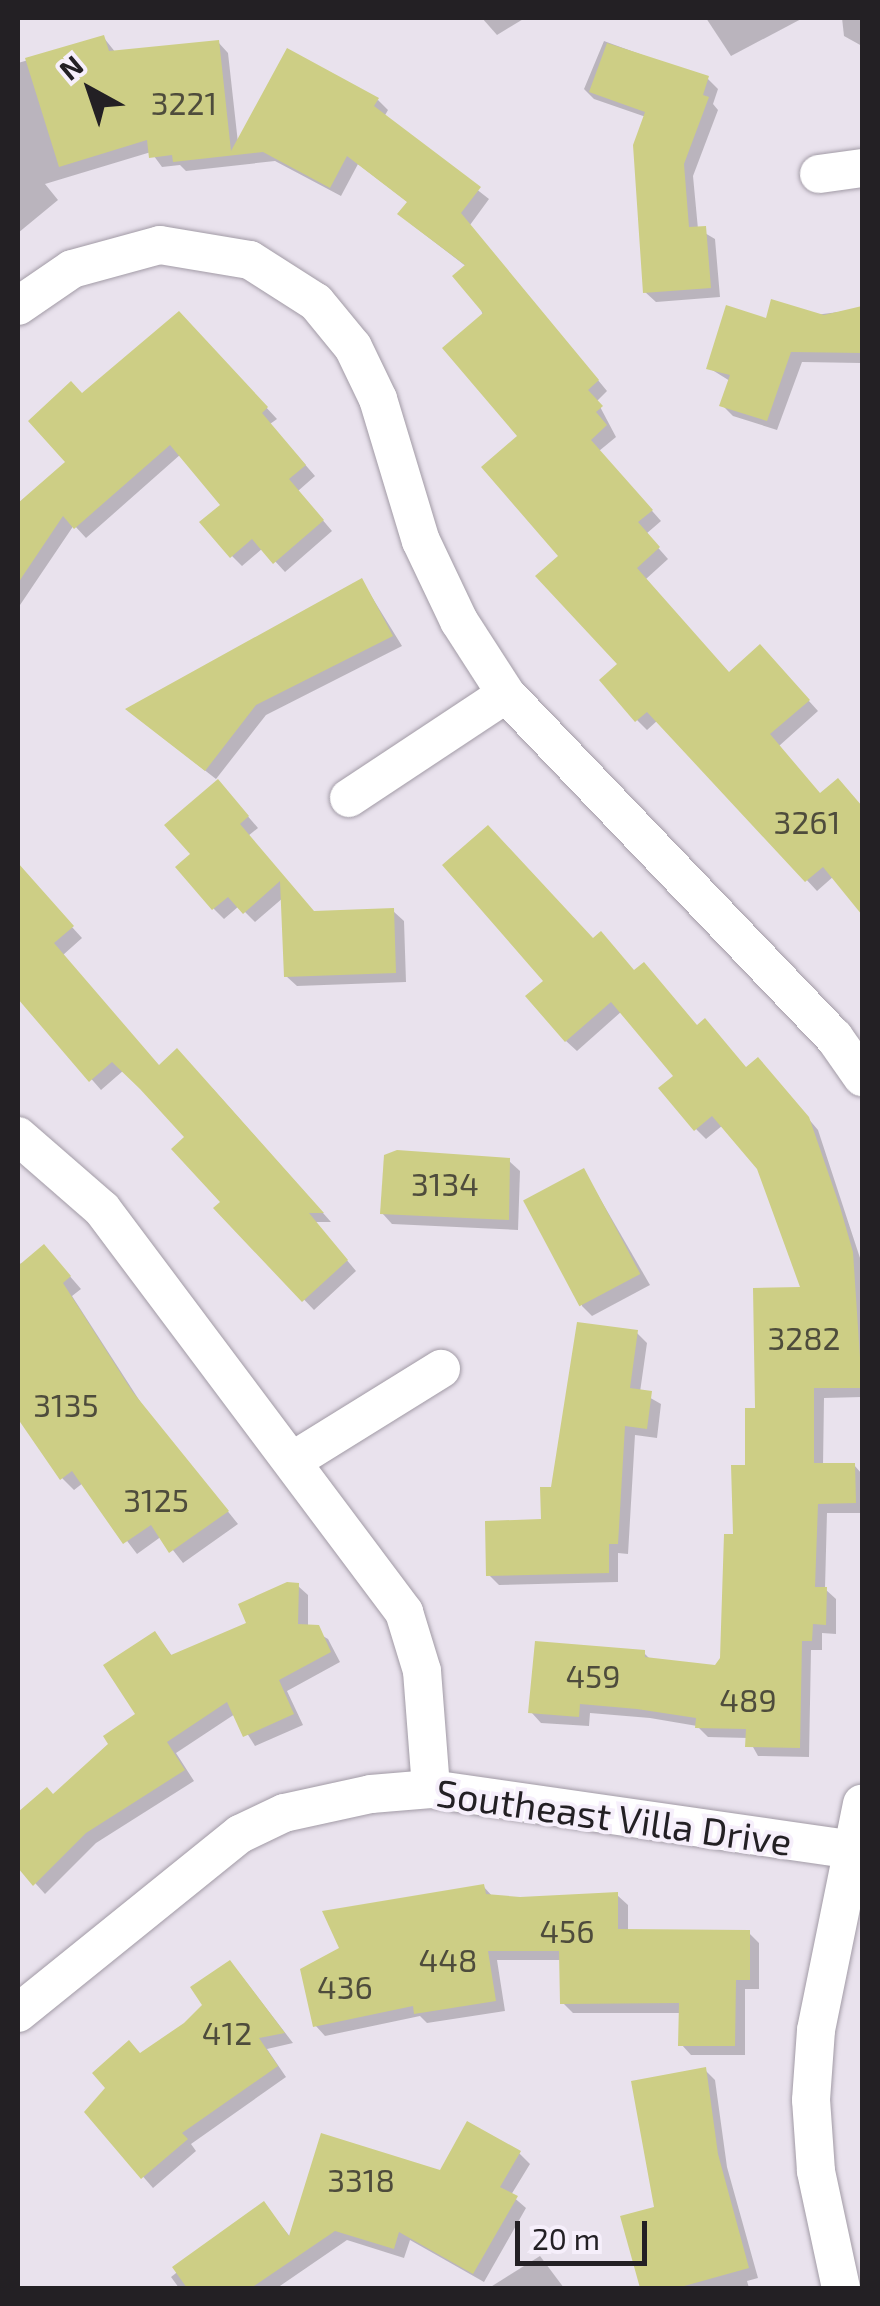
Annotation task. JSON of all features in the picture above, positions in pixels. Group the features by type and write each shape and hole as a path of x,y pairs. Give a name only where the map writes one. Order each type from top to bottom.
{"street":[{"path":"819,174 862,168"},
{"path":"18,306 72,268 160,245 250,260 316,302 353,346 370,381 421,541 459,621 506,694 834,1036 862,1077"},
{"path":"349,798 506,694"},
{"path":"18,1136 102,1209 294,1460 404,1612 422,1671 432,1789"},
{"path":"294,1460 441,1369"},
{"name":"Southeast Villa Drive","path":"20,2007 240,1834 284,1813 432,1789 859,1827"},
{"path":"841,2288 816,2171 811,2100 816,2030 859,1827"}],"building":[{"path":"104,35 109,51 219,40 231,151 287,48 379,98 374,106 481,187 461,213 599,380 588,390 603,406 596,412 607,425 591,440 653,510 638,522 660,547 637,568 729,672 760,644 810,700 770,734 820,793 838,778 862,806 862,915 823,867 805,882 647,712 635,722 599,680 617,664 535,576 558,556 481,467 517,436 442,348 483,313 452,276 465,265 397,214 407,202 347,156 330,188 263,152 173,162 172,155 149,158 147,140 59,167 25,58"},
{"path":"607,43 709,76 703,95 709,97 684,164 689,227 706,226 711,288 643,293 633,145 645,112 589,92"},
{"path":"771,299 824,315 862,306 862,353 791,352 767,421 719,406 730,375 706,369 726,305 766,318"},
{"path":"179,311 268,407 262,413 306,465 289,479 324,520 273,564 252,539 230,558 199,522 220,505 170,445 74,529 63,516 18,583 18,503 65,462 28,421 71,381 82,393"},
{"path":"362,578 393,636 256,705 205,771 125,709"},
{"path":"218,779 249,816 240,824 314,911 394,908 396,973 284,977 280,881 243,914 228,897 212,910 175,867 190,854 164,825"},
{"path":"488,825 593,938 601,931 634,970 644,962 697,1025 705,1018 746,1067 758,1057 809,1117 840,1207 853,1252 862,1388 814,1388 814,1463 855,1463 856,1503 818,1504 815,1587 827,1587 826,1625 813,1624 812,1641 802,1641 800,1748 745,1747 746,1729 695,1728 696,1718 637,1709 580,1704 579,1717 528,1713 535,1641 645,1650 645,1657 715,1665 720,1658 724,1534 733,1534 731,1465 745,1465 745,1408 755,1408 753,1288 800,1287 757,1169 712,1116 694,1131 658,1088 673,1076 611,1002 565,1042 525,996 543,981 442,865"},
{"path":"18,863 74,926 54,943 159,1065 177,1048 324,1213 309,1213 348,1260 302,1302 213,1208 220,1202 171,1149 184,1137 140,1089 112,1062 89,1082 18,999"},
{"path":"397,1150 510,1158 509,1220 380,1214 384,1155"},
{"path":"584,1168 640,1274 579,1306 523,1200"},
{"path":"44,1244 71,1276 63,1283 132,1391 229,1511 169,1553 151,1525 123,1544 72,1471 60,1480 18,1419 18,1266"},
{"path":"577,1322 638,1330 630,1388 652,1391 647,1429 625,1426 618,1544 609,1544 609,1573 486,1576 485,1521 541,1519 540,1487 551,1487"},
{"path":"287,1582 299,1583 298,1624 319,1625 331,1652 279,1680 294,1714 243,1737 227,1702 167,1742 185,1770 86,1833 33,1886 18,1868 18,1812 47,1787 53,1794 108,1744 103,1736 135,1714 103,1665 155,1631 171,1655 246,1623 238,1604"},
{"path":"484,1884 486,1894 520,1897 618,1892 618,1929 750,1930 750,1980 736,1980 735,2046 678,2046 679,2003 560,2004 559,1951 488,1951 496,2001 414,2014 413,2006 313,2027 300,1969 339,1948 322,1911"},
{"path":"230,1960 285,2033 259,2038 278,2066 182,2133 188,2139 141,2179 84,2112 105,2088 92,2073 129,2040 140,2053 184,2023 202,2005 190,1987"},
{"path":"706,2067 718,2154 749,2268 677,2288 640,2288 620,2216 654,2207 631,2081"},
{"path":"467,2121 521,2151 500,2187 518,2196 473,2274 399,2232 394,2249 335,2231 251,2288 187,2288 172,2267 264,2201 289,2236 321,2133 440,2170"}]}
